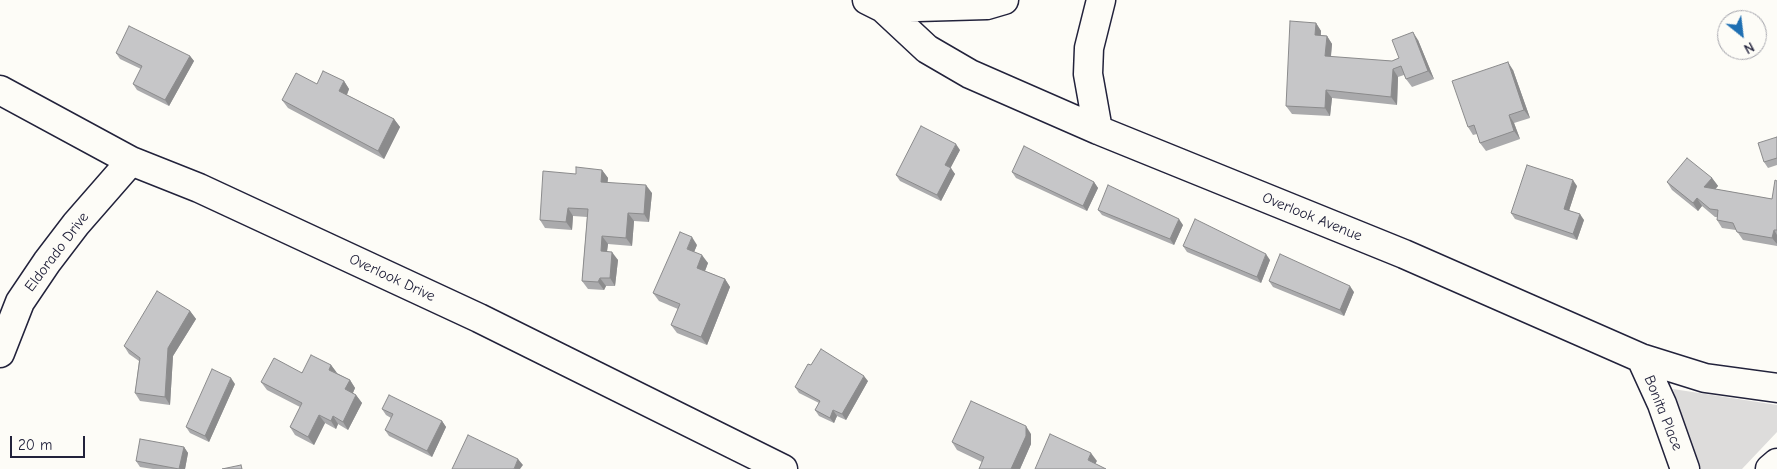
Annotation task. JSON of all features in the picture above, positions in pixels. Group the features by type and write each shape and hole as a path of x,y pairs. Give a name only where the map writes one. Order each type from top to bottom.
{"street":[{"path":"875,4 987,5 1004,0"},
{"path":"1098,130 1089,65 1089,48 1100,0"},
{"name":"Overlook Avenue","path":"875,4 927,49 970,74 1098,130 1404,254 1641,358 1705,378 1777,388"},
{"name":"Overlook Drive","path":"0,90 131,160 199,188 478,318 784,469"},
{"name":"Eldorado Drive","path":"0,353 20,302 76,224 131,160"},
{"name":"Bonita Place","path":"1641,358 1662,404 1685,469"},
{"path":"1770,469 1777,463"}],"shaded area":[{"path":"1673,389 1777,405 1777,432 1742,469 1698,469"}],"building":[{"path":"1290,21 1316,23 1315,35 1327,36 1325,56 1392,61 1399,58 1392,40 1413,32 1428,71 1406,79 1401,66 1393,69 1391,97 1326,90 1325,108 1286,106"},
{"path":"129,26 190,56 165,100 133,84 142,66 116,53"},
{"path":"1508,62 1524,110 1509,115 1514,131 1480,143 1474,125 1468,127 1452,81"},
{"path":"323,71 344,81 339,91 394,119 378,151 282,100 296,73 317,84"},
{"path":"921,126 956,144 945,165 951,168 937,195 896,175"},
{"path":"1777,137 1777,158 1764,162 1758,143"},
{"path":"1024,146 1094,182 1083,206 1012,172"},
{"path":"1687,158 1712,178 1704,187 1772,199 1775,180 1777,181 1777,230 1774,230 1772,238 1737,232 1733,223 1717,220 1718,210 1710,209 1697,198 1693,203 1667,182"},
{"path":"1527,165 1573,180 1564,209 1580,214 1573,234 1511,213"},
{"path":"576,167 602,170 601,182 646,185 644,214 628,213 626,238 602,236 601,251 612,252 610,278 600,278 598,282 582,281 588,209 568,208 566,222 540,220 543,171 576,174"},
{"path":"1108,185 1179,219 1170,239 1098,210"},
{"path":"1195,219 1266,254 1257,277 1183,246"},
{"path":"680,232 692,237 687,249 702,255 697,268 725,279 701,337 671,325 680,304 653,293"},
{"path":"1280,254 1350,286 1340,310 1269,281"},
{"path":"157,291 190,311 168,348 165,397 135,393 140,358 124,346"},
{"path":"821,349 864,376 842,414 833,410 830,418 815,410 820,401 795,387 808,364 811,365"},
{"path":"311,355 331,365 329,370 350,380 345,389 356,395 343,422 333,416 331,421 319,415 308,437 290,427 302,403 261,382 274,358 302,373"},
{"path":"212,369 231,378 205,436 186,427"},
{"path":"389,395 442,421 427,451 385,430 393,414 382,409"},
{"path":"971,401 1026,426 1026,436 1011,469 979,469 984,457 952,442"},
{"path":"1050,434 1091,453 1088,460 1106,469 1035,469"},
{"path":"468,435 518,459 514,469 452,469"},
{"path":"140,439 184,447 179,469 136,461"},
{"path":"241,465 242,469 222,469"}]}
